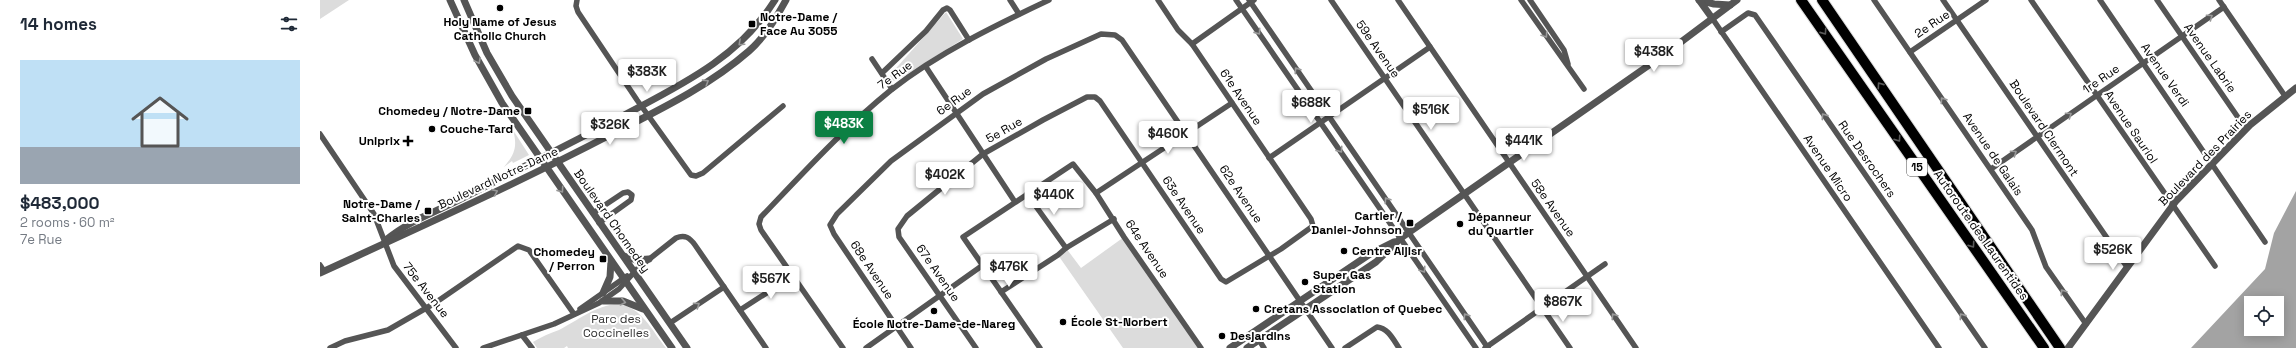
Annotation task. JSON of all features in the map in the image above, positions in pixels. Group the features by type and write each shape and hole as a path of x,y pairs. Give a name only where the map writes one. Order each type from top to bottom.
{"highway":[{"name":"Autoroute des Laurentides","path":"1801,0 2044,348"},
{"name":"Autoroute des Laurentides","path":"1822,0 2060,348"}],"street":[{"name":"Boulevard Chomedey","path":"450,0 488,80 546,168 672,348"},
{"name":"Boulevard Chomedey","path":"464,0 499,74 551,154 687,348"},
{"path":"577,0 578,12 641,107 691,175 696,176 783,106"},
{"name":"Boulevard Notre-Dame","path":"385,242 394,233 424,217 551,154 690,80 724,58 754,30 775,0"},
{"name":"Boulevard Notre-Dame","path":"321,270 546,168 706,82 744,55 763,36 786,0"},
{"path":"1010,0 1019,14"},
{"name":"7e Rue","path":"793,276 759,224 762,217 804,171 892,89 969,40 1049,0"},
{"name":"61e Avenue","path":"1158,0 1178,30 1192,44 1311,219 1313,226 1270,256"},
{"path":"1236,0 1476,348"},
{"name":"59e Avenue","path":"1331,0 1570,348"},
{"name":"58e Avenue","path":"1398,0 1636,348"},
{"path":"1521,0 1558,54 1568,64 1584,89"},
{"path":"1530,0 1564,50 1568,64"},
{"path":"1699,0 1714,4 1730,5"},
{"name":"Avenue Micro","path":"1699,0 1939,348"},
{"path":"1247,348 1376,262 1409,232 1665,54 1737,0"},
{"name":"Avenue de Galais","path":"1874,0 2034,233 2046,267 2086,324"},
{"name":"Boulevard Clermont","path":"1943,0 2127,267"},
{"name":"2e Rue","path":"1910,52 1986,0"},
{"name":"Avenue Sauriol","path":"2031,0 2172,206 2215,266"},
{"name":"Avenue Verdi","path":"2100,0 2265,242"},
{"name":"Avenue Labrie","path":"2157,0 2246,129"},
{"path":"2219,0 2285,96"},
{"path":"1192,44 1251,1 1486,347 1605,264"},
{"name":"1re Rue","path":"1990,169 2224,7"},
{"name":"7e Rue","path":"882,73 926,31 943,10 947,8 950,10 969,40"},
{"name":"Rue Desrochers","path":"1721,32 1748,13 1753,14 1984,348"},
{"name":"6e Rue","path":"830,225 837,214 891,160 983,94 1046,59 1101,34 1115,35"},
{"name":"62e Avenue","path":"1115,35 1122,40 1187,133 1332,348"},
{"path":"1269,158 1430,47"},
{"path":"1279,63 1288,57"},
{"path":"872,59 892,89"},
{"path":"926,67 1015,202"},
{"name":"Boulevard des Prairies","path":"2068,348 2172,206 2246,129 2296,88"},
{"name":"5e Rue","path":"898,229 907,216 983,154 1087,97 1095,97"},
{"name":"63e Avenue","path":"1095,97 1142,162 1221,279 1226,282 1270,256"},
{"path":"1096,193 1232,103"},
{"name":"75e Avenue","path":"320,134 374,214 394,266 456,348"},
{"name":"64e Avenue","path":"1027,194 1073,164 1096,193 1114,219 1124,237 1201,348"},
{"path":"1359,178 1368,173"},
{"path":"593,213 623,193 630,193 632,200 600,223"},
{"path":"1040,348 963,237 1027,194 1066,248"},
{"path":"1001,292 1058,255 1066,248 1114,219"},
{"name":"68e Avenue","path":"830,225 834,234 911,348"},
{"name":"67e Avenue","path":"898,229 899,237 976,348"},
{"path":"483,348 554,324 603,301 624,280 676,238 686,237 695,245 766,348"},
{"path":"1230,348 1300,299 1370,254 1401,238"},
{"path":"330,348 345,341 388,330 426,308 513,248 521,246 531,251 574,314"},
{"path":"623,256 636,260 649,259"},
{"path":"603,292 610,278 611,261"},
{"path":"866,348 983,265"},
{"path":"740,310 793,276 843,348"},
{"path":"574,314 603,292 624,280"},
{"path":"1434,286 1441,280"},
{"path":"670,323 724,287"},
{"path":"603,301 623,301 645,310"},
{"path":"1345,348 1376,327 1382,328 1399,348"},
{"path":"1254,332 1264,348"},
{"path":"522,335 532,348"}],"green space":[{"path":"320,0 349,0 320,19"},
{"path":"946,12 963,39 896,81 891,80 890,75"},
{"path":"513,130 529,155 513,163 512,161 504,167 513,155 515,141"},
{"path":"1124,237 1201,348 1123,348 1058,255 1066,248 1081,268"},
{"name":"Parc des Coccinelles","path":"618,304 634,310 640,315 651,327 666,348 568,348 567,346 564,348 537,348 533,342 559,330 594,310"}],"shaded area":[{"path":"2296,191 2296,348 2191,348 2265,269 2274,233"}],"place":[{"name":"Holy Name of Jesus Catholic Church","path":"500,8"},
{"name":"Notre-Dame / Face Au 3055","path":"752,24"},
{"name":"Chomedey / Notre-Dame","path":"528,111"},
{"name":"Couche-Tard","path":"432,129"},
{"name":"Uniprix","path":"408,141"},
{"name":"Notre-Dame / Saint-Charles","path":"428,211"},
{"name":"Cartier / Daniel-Johnson","path":"1410,223"},
{"name":"Dépanneur du Quartier","path":"1460,224"},
{"name":"Centre Aljisr","path":"1344,251"},
{"name":"Chomedey / Perron","path":"603,259"},
{"name":"Super Gas Station","path":"1305,282"},
{"name":"Cretans Association of Quebec","path":"1256,309"},
{"name":"École Notre-Dame-de-Nareg","path":"934,311"},
{"name":"École St-Norbert","path":"1063,322"},
{"name":"Desjardins","path":"1222,336"}]}
